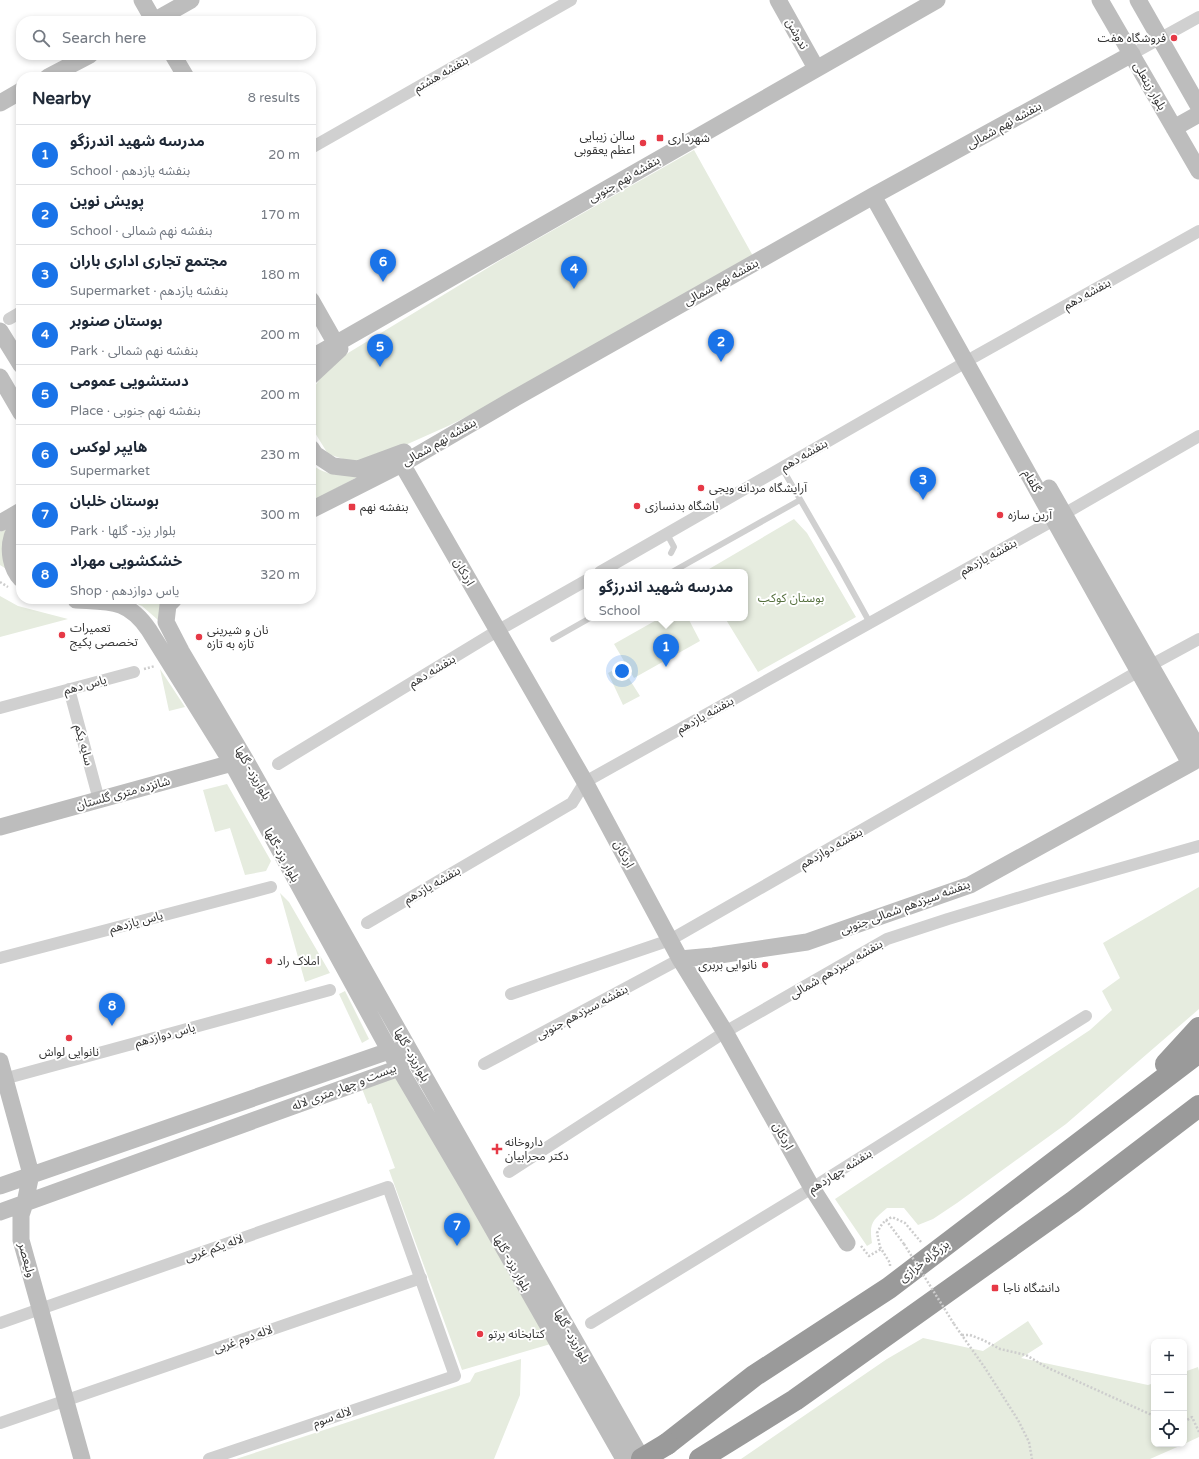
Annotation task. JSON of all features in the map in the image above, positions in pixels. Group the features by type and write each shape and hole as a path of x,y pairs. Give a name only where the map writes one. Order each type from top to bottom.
{"highway":[{"path":"1127,1106 1199,1028"},
{"name":"بزرگراه خرازی","path":"642,1459 667,1444 754,1376 889,1288 1199,1052"},
{"path":"700,1459 795,1400 1073,1202 1199,1106"},
{"path":"1073,1202 1164,1142 1199,1121"}],"main road":[{"path":"142,0 151,16"},
{"path":"163,16 191,0"},
{"name":"ندوشن","path":"778,0 816,68"},
{"name":"بنفشه نهم جنوبی","path":"316,355 937,0"},
{"name":"بلوار زینعلی","path":"1100,0 1199,171"},
{"path":"1138,0 1199,108"},
{"name":"بنفشه نهم شمالی","path":"316,507 402,464 517,397 878,194 1132,54"},
{"path":"58,72 80,60"},
{"path":"176,60 183,72"},
{"path":"0,102 16,94"},
{"path":"1174,128 1199,114"},
{"name":"گلفام","path":"878,194 1145,668 1186,756 1198,761"},
{"path":"316,309 336,344"},
{"path":"4,325 16,353"},
{"path":"316,371 359,331"},
{"path":"0,377 16,405"},
{"path":"316,455 333,466 358,469 421,445 517,397"},
{"name":"اردکان","path":"402,464 497,632 585,782 680,959 726,1032 812,1188 847,1243"},
{"path":"0,523 16,514"},
{"path":"16,528 12,536 10,556 16,572"},
{"path":"119,604 128,607 175,657"},
{"path":"169,604 166,622 175,657"},
{"name":"بلوار یزد-گلها","path":"175,657 239,761 399,1068"},
{"name":"شانزده متری گلستان","path":"0,827 239,761"},
{"name":"بلواریزد- گلها","path":"239,761 410,1054 642,1459"},
{"name":"بنفشه سیزدهم شمالی جنوبی","path":"680,959 713,956 807,942 970,885 1198,761"},
{"name":"بیست و چهار متری لاله","path":"0,1186 389,1051 410,1054"},
{"name":"بیست و چهار متری لاله","path":"0,1212 399,1068 410,1054"},
{"name":"ولیعصر","path":"0,1061 2,1079 31,1174 21,1215 21,1240 82,1459"},
{"name":"بلوار یزد- گلها","path":"399,1068 469,1187 624,1459"}],"street":[{"name":"بنفشه هشتم","path":"316,145 571,0"},
{"path":"1132,54 1199,17"},
{"name":"بنفشه دهم","path":"605,569 970,359 1199,231"},
{"path":"4,325 16,316"},
{"name":"بنفشه یازدهم","path":"367,923 572,803 585,782 1059,517 1199,436"},
{"name":"بنفشه دهم","path":"278,764 497,632 584,582"},
{"name":"بنفشه دوازدهم","path":"511,994 670,940 1145,668 1199,639"},
{"name":"یاس دهم","path":"0,708 134,672"},
{"name":"سایه یکم","path":"69,689 99,800"},
{"name":"بنفشه سیزدهم شمالی","path":"509,1172 726,1032 887,939 1044,890 1199,846"},
{"name":"یاس یازدهم","path":"0,958 271,887"},
{"name":"بنفشه سیزدهم جنوبی","path":"484,1064 680,959"},
{"name":"یاس دوازدهم","path":"2,1079 330,990"},
{"name":"بنفشه چهاردهم","path":"591,1323 812,1188 1086,1016"},
{"name":"لاله یکم غربی","path":"0,1322 388,1187 421,1278"},
{"name":"لاله سوم","path":"209,1459 455,1376 421,1278"},
{"name":"لاله دوم غربی","path":"0,1423 421,1278"}],"lane":[{"path":"782,468 870,623"},
{"path":"677,569 800,500"},
{"path":"667,534 674,547 671,553"},
{"path":"553,639 585,621"}],"path":[{"path":"134,672 175,657"},
{"path":"889,1288 890,1263 881,1249 877,1233 883,1222 892,1217 905,1223 931,1255"},
{"path":"886,1220 904,1244 954,1324 1018,1420 1029,1442 1032,1459"},
{"path":"847,1243 853,1237 869,1256 881,1249"},
{"path":"962,1334 983,1340 1000,1349 1026,1355 1046,1367 1151,1415"},
{"path":"1187,1420 1192,1418 1199,1432"}],"green space":[{"path":"694,150 753,256 510,395 448,426 383,455 352,462 328,454 316,434 316,385 330,364 504,258"},
{"path":"316,468 334,474 361,475 316,499"},
{"name":"بوستان کوکب","path":"794,519 807,533 856,617 758,672 727,621 748,621 748,569 709,569"},
{"path":"9,527 8,570 0,565 0,532"},
{"path":"0,596 18,606 68,619 0,637"},
{"path":"137,604 161,604 158,620 142,606"},
{"path":"655,621 690,621 700,641 634,678 614,644"},
{"path":"621,666 640,696 623,705 608,673"},
{"path":"160,669 185,707 169,711"},
{"path":"227,784 271,861 266,871 245,875 230,828 215,832 203,790"},
{"path":"1199,887 1199,1009 1066,1124 933,1219 918,1225 904,1208 887,1208 873,1223 871,1227 872,1243 867,1246 835,1199 1090,1030 1112,1010 1102,991 1120,978 1103,943"},
{"path":"280,893 289,902 330,973 305,982"},
{"path":"345,991 369,1039 362,1043 339,994"},
{"path":"397,1075 554,1343 462,1370 389,1170 395,1168 371,1103 368,1104 361,1086"},
{"path":"1028,1321 1043,1344 1021,1358 1148,1385 1151,1384 1151,1447 1177,1447 1150,1459 741,1459 887,1359 923,1338 983,1351"},
{"path":"521,1359 520,1395 494,1459 236,1459 470,1382 475,1373"},
{"path":"1198,1367 1199,1371 1199,1437 1187,1443 1187,1375 1187,1371"}],"place":[{"name":"فروشگاه هفت","path":"1174,38"},
{"name":"شهرداری","path":"660,138"},
{"name":"سالن زیبایی اعظم یعقوبی","path":"643,143"},
{"name":"هایپر لوکس","path":"383,282"},
{"name":"بوستان صنوبر","path":"574,289"},
{"name":"پویش نوین","path":"721,362"},
{"name":"دستشویی عمومی","path":"380,367"},
{"name":"آرایشگاه مردانه ویجی","path":"701,488"},
{"name":"مجتمع تجاری اداری باران","path":"923,500"},
{"name":"باشگاه بدنسازی","path":"637,506"},
{"name":"بنفشه نهم","path":"352,507"},
{"name":"آرین سازه","path":"1000,515"},
{"name":"تعمیرات تخصصی پکیج","path":"62,635"},
{"name":"نان و شیرینی تازه به تازه","path":"199,637"},
{"name":"مدرسه شهید اندرزگو","path":"666,667"},
{"name":"املاک راد","path":"269,961"},
{"name":"نانوایی بربری","path":"765,965"},
{"name":"خشکشویی مهراد","path":"112,1026"},
{"name":"نانوایی لواش","path":"69,1038"},
{"name":"داروخانه دکتر محرابیان","path":"497,1149"},
{"name":"بوستان خلبان","path":"457,1246"},
{"name":"دانشگاه ناجا","path":"995,1288"},
{"name":"كتابخانه پرتو","path":"480,1334"}]}
